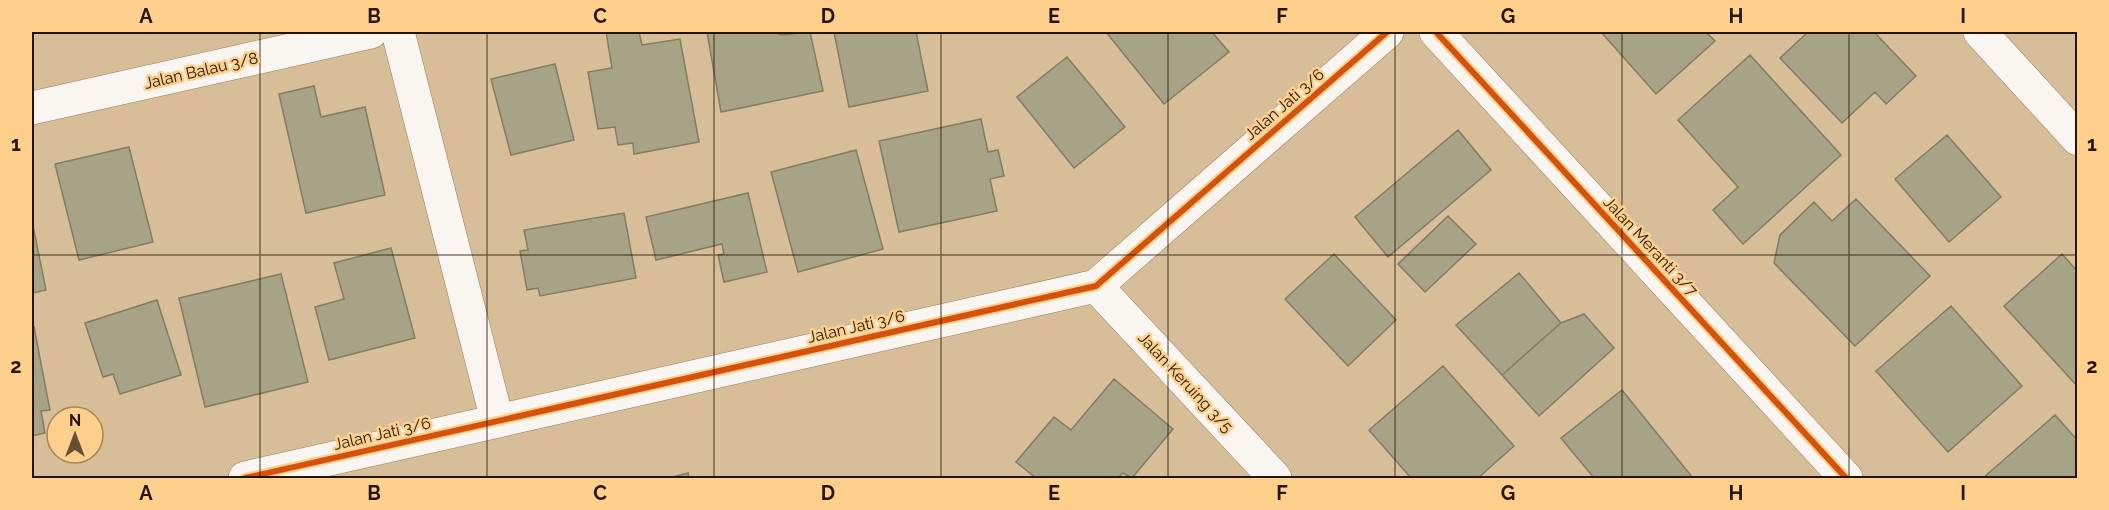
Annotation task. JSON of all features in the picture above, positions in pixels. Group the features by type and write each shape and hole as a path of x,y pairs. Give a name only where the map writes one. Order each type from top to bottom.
{"street":[{"name":"Jalan Balau 3/8","path":"32,108 371,32"},
{"path":"398,32 497,420"},
{"name":"Jalan Jati 3/6","path":"245,478 1096,286 1388,32"},
{"name":"Jalan Meranti 3/7","path":"1436,32 1846,478"},
{"path":"1980,32 2078,139"},
{"name":"Jalan Keruing 3/5","path":"1096,286 1275,478"}],"building":[{"path":"606,32 639,32 642,45 680,39 699,142 634,154 633,143 618,145 615,127 598,129 588,72 612,68"},
{"path":"707,32 774,32 782,35 810,32 823,91 721,112"},
{"path":"834,32 916,32 928,91 849,107"},
{"path":"1106,32 1212,32 1229,52 1164,104"},
{"path":"1601,32 1706,32 1715,41 1656,94"},
{"path":"1808,32 1874,32 1916,76 1886,104 1875,92 1842,123 1780,58"},
{"path":"1750,55 1841,155 1743,244 1713,210 1738,187 1678,120"},
{"path":"1067,57 1125,127 1074,168 1017,97"},
{"path":"555,64 574,140 511,155 491,79"},
{"path":"314,86 321,117 365,107 385,195 306,213 279,94"},
{"path":"981,119 988,152 998,150 1004,176 990,179 997,211 899,232 879,141"},
{"path":"1458,130 1491,170 1388,257 1355,217"},
{"path":"1947,135 2001,197 1949,242 1895,179"},
{"path":"129,147 153,242 79,260 55,164"},
{"path":"856,150 883,249 798,272 771,172"},
{"path":"748,193 767,272 724,282 718,255 724,254 722,244 656,260 646,217"},
{"path":"1856,199 1930,276 1855,346 1774,263 1780,235 1814,202 1832,221"},
{"path":"624,213 636,278 540,296 538,288 527,290 520,251 528,250 524,230"},
{"path":"1448,216 1476,244 1425,292 1398,264"},
{"path":"32,221 46,290 32,293"},
{"path":"391,248 415,338 329,360 315,307 344,299 334,263"},
{"path":"1334,254 1396,320 1348,366 1285,299"},
{"path":"2062,254 2078,272 2078,387 2004,306"},
{"path":"1519,273 1561,323 1502,375 1456,325"},
{"path":"281,274 308,382 205,407 179,298"},
{"path":"157,300 181,375 120,394 113,374 103,377 85,323"},
{"path":"1951,306 2022,386 1948,452 1876,371"},
{"path":"1584,314 1614,348 1539,416 1502,375 1561,323"},
{"path":"34,327 49,405 45,405 45,411 41,411 45,433 32,436 32,328"},
{"path":"1443,366 1514,446 1478,478 1411,478 1369,430"},
{"path":"1114,379 1173,429 1132,478 1123,473 1118,478 1036,478 1016,462 1054,417 1071,430"},
{"path":"1622,390 1693,478 1594,478 1561,438"},
{"path":"2055,415 2078,441 2078,478 1983,478"},
{"path":"688,473 689,478 669,478"}],"cycle path":[{"path":"245,478 1096,286 1387,32"},
{"path":"1436,32 1846,478"}]}
